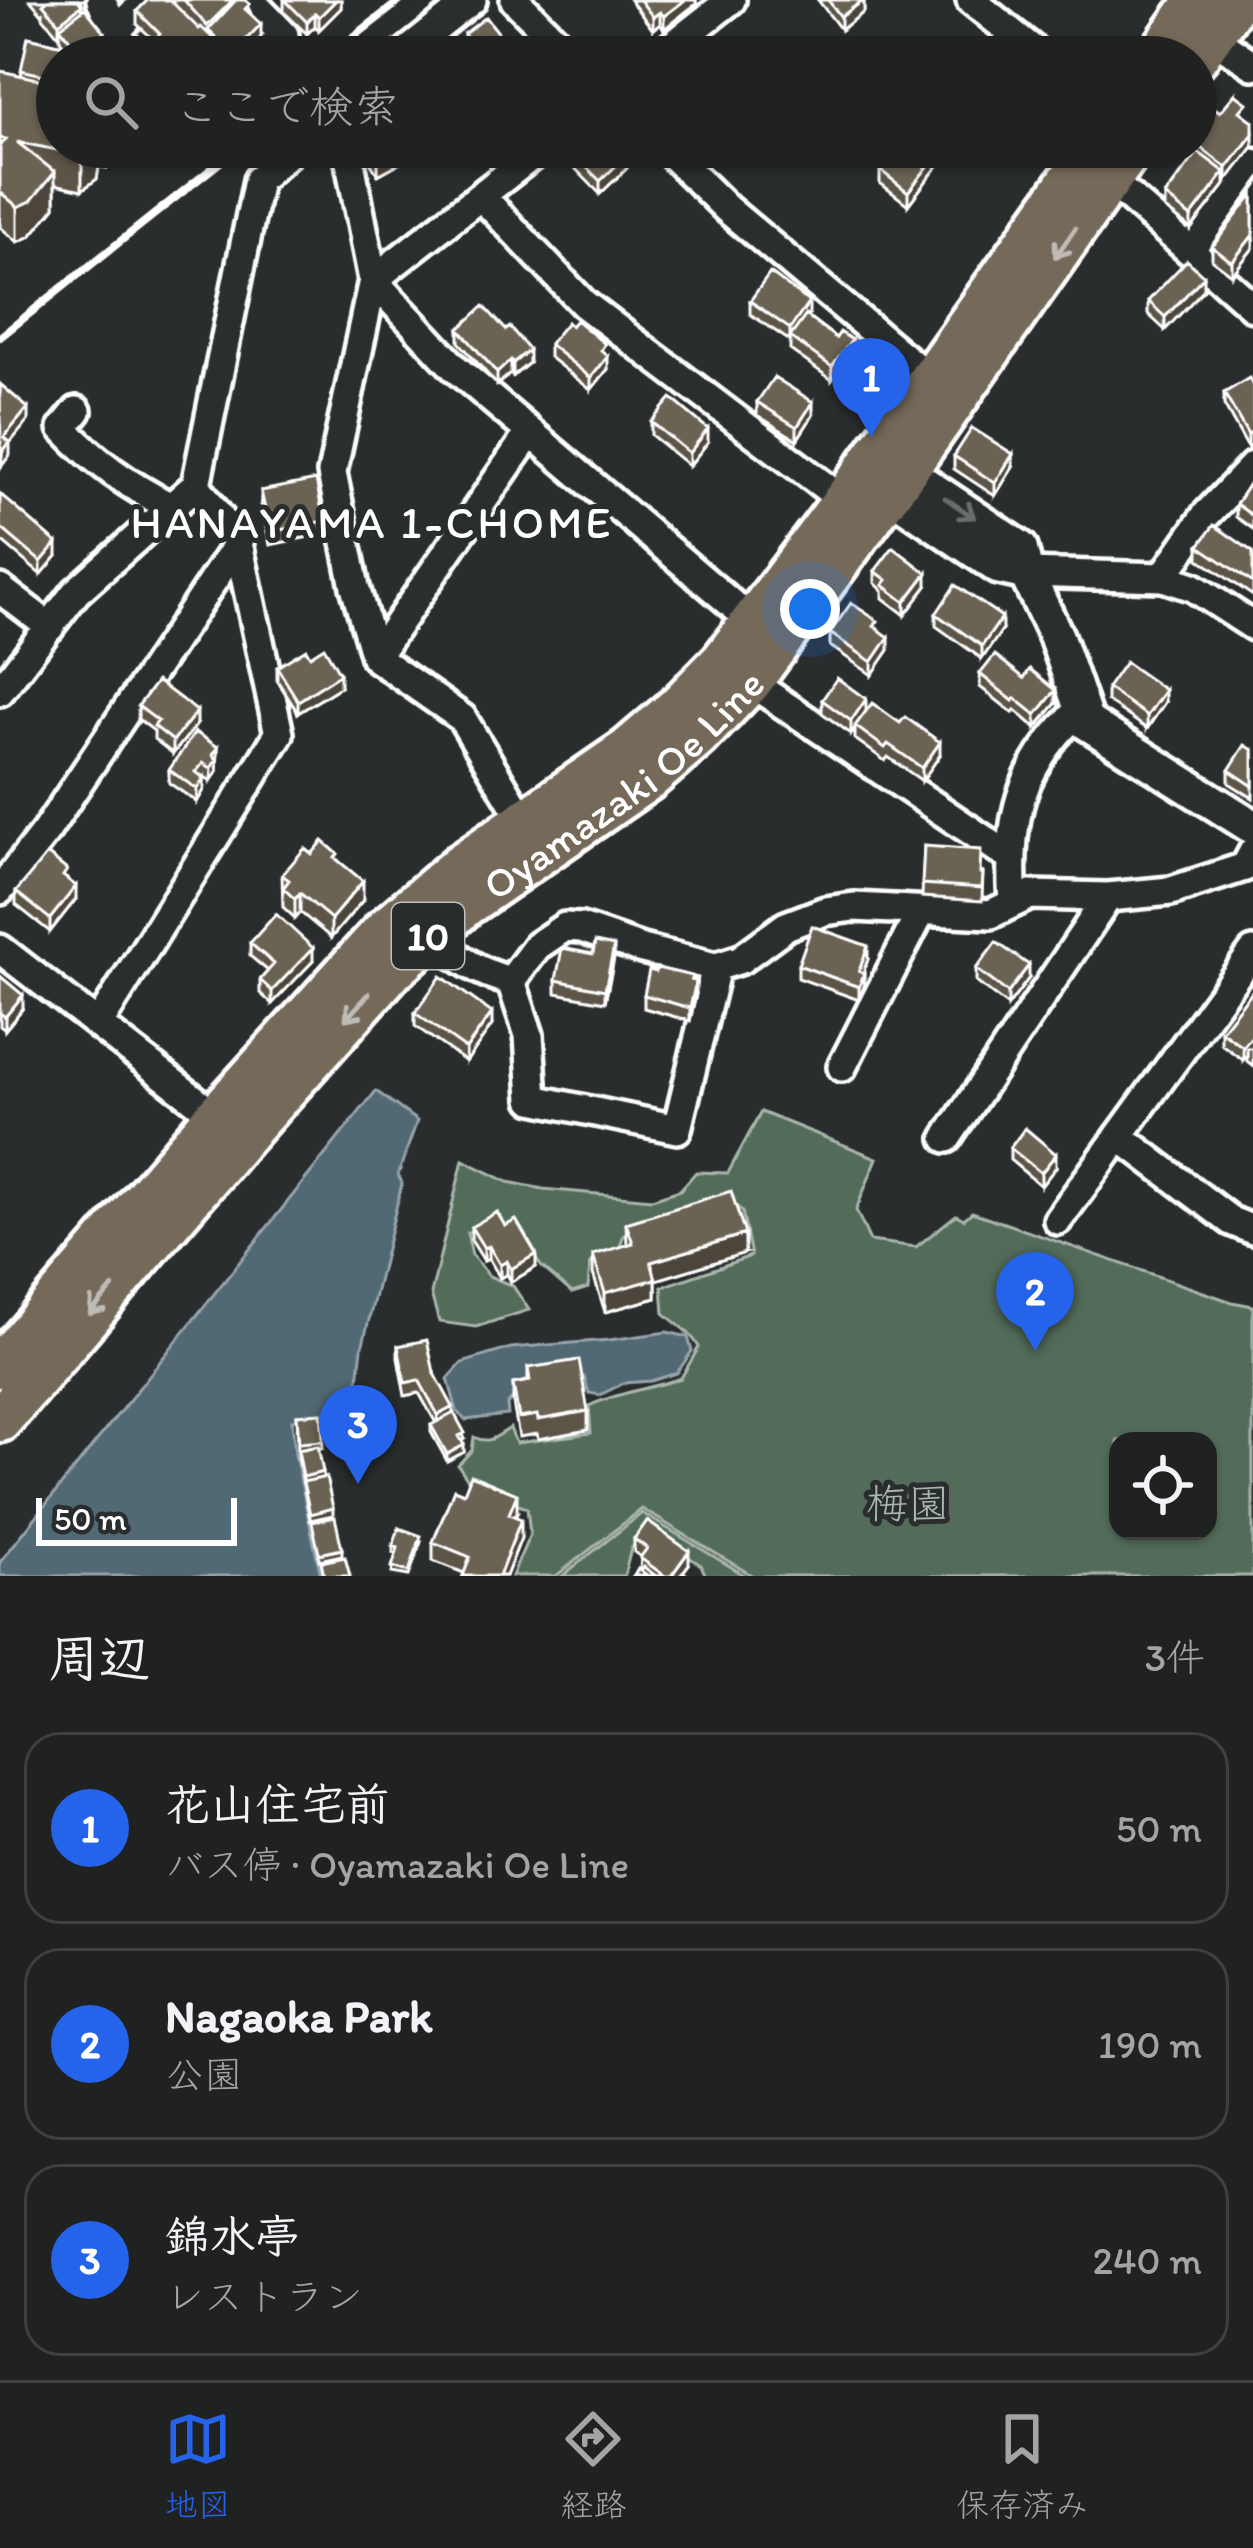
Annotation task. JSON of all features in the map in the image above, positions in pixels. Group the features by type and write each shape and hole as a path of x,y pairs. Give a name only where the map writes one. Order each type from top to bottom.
{"main road":[{"path":"1197,28 1236,0"},
{"name":"Oyamazaki Oe Line","path":"0,1420 384,931 443,878 648,779 750,682 876,478 930,379 1104,168"},
{"name":"Oyamazaki Oe Line","path":"0,1366 230,1126 431,933 482,892 593,776 661,722 723,662 876,478 1105,168"}],"street":[{"path":"101,0 120,36"},
{"path":"116,31 146,0"},
{"path":"250,0 282,36"},
{"path":"427,36 472,0"},
{"path":"515,0 551,36"},
{"path":"685,36 731,0"},
{"path":"971,0 1016,36"},
{"path":"1217,41 1253,65"},
{"path":"1190,250 1253,163"},
{"path":"0,691 76,592 196,484 258,180 271,168"},
{"path":"351,168 373,280 332,473 355,587 375,657 462,718 533,837"},
{"path":"373,280 516,168"},
{"path":"686,168 930,379"},
{"path":"1120,168 1190,250 1253,307"},
{"path":"481,196 584,304 876,478 999,567 1026,573 1163,577 1193,586 1253,626"},
{"path":"373,280 455,368 754,623"},
{"path":"77,411 63,428 81,447 120,478 169,506"},
{"path":"375,657 529,434"},
{"path":"1163,577 1196,527 1253,466"},
{"path":"98,1025 279,734 238,543 196,484"},
{"path":"0,890 46,831 238,543"},
{"path":"1026,573 1056,636 1086,722 1253,827"},
{"path":"0,589 50,627"},
{"path":"750,682 1010,857"},
{"path":"1013,903 1010,857 1017,810 1046,747 1080,710"},
{"path":"511,981 537,946 565,927 716,967 826,910 854,907 991,914 1030,895 1108,897 1171,891 1250,867"},
{"path":"947,1138 1108,897"},
{"path":"842,1067 921,912"},
{"path":"431,933 467,964 511,981"},
{"path":"0,949 230,1126"},
{"path":"1058,1220 1253,952"},
{"path":"511,981 529,1035 533,1099 677,1129 716,967"},
{"path":"1119,1136 1231,1221 1253,1230"}],"green space":[{"name":"梅園","path":"761,1112 877,1158 856,1210 870,1241 916,1247 956,1215 964,1219 972,1212 1253,1306 1253,1576 753,1576 642,1509 556,1576 512,1576 530,1534 527,1508 475,1490 458,1465 472,1450 474,1437 489,1440 510,1428 516,1443 591,1433 589,1406 681,1378 699,1347 664,1313 662,1287 751,1256 742,1211 732,1204 624,1234 618,1253 590,1264 588,1288 572,1293 541,1266 514,1229 495,1217 467,1233 472,1255 489,1276 513,1286 529,1310 476,1327 439,1322 431,1294 463,1160 508,1182 652,1199 680,1190 696,1172 728,1173"},
{"path":"642,1513 746,1576 706,1576 701,1565 647,1530 631,1549 624,1576 562,1576"}],"water":[{"path":"376,1091 417,1121 398,1175 402,1183 358,1380 338,1417 292,1420 321,1576 0,1576 0,1562"},
{"path":"667,1332 688,1337 692,1351 677,1373 624,1383 600,1395 589,1393 584,1377 576,1376 511,1400 508,1415 465,1420 457,1411 448,1379 462,1363 511,1348"}],"building":[{"path":"78,0 82,5 59,23 43,4"},
{"path":"148,0 170,0 210,36 158,36 137,11"},
{"path":"184,0 233,0 207,26"},
{"path":"236,0 250,4 245,9 261,24 250,36 214,36 208,30"},
{"path":"285,0 336,0 307,22"},
{"path":"640,0 685,0 664,16 660,12 653,17"},
{"path":"828,0 863,0 841,17"},
{"path":"85,8 105,33 67,36 60,27"},
{"path":"486,17 501,36 465,36"},
{"path":"28,37 36,39 36,73 21,70"},
{"path":"0,71 36,79 36,146 17,142 36,157 36,168 55,172 31,201 18,207 0,192 0,146 6,139 0,138"},
{"path":"1235,94 1247,103 1240,111 1253,121 1253,134 1227,168 1217,160 1217,110 1220,112"},
{"path":"1217,166 1225,172 1191,217 1165,196 1186,168"},
{"path":"587,168 614,168 600,181"},
{"path":"882,168 927,168 908,192"},
{"path":"1253,194 1253,235 1232,262 1212,247"},
{"path":"1187,260 1204,276 1165,317 1148,301"},
{"path":"770,273 809,302 790,329 750,301"},
{"path":"484,306 529,350 497,373 459,329"},
{"path":"806,315 836,338 840,332 852,340 832,367 790,337"},
{"path":"576,320 605,344 601,350 608,356 591,378 549,344 567,322 571,326"},
{"path":"857,343 889,365 874,387 866,381 861,388 838,372"},
{"path":"774,377 813,402 797,427 757,402"},
{"path":"1249,378 1253,432 1248,435 1224,393"},
{"path":"0,384 28,408 4,437 10,442 1,454"},
{"path":"671,398 708,429 689,453 651,422"},
{"path":"972,428 1013,454 995,483 954,456"},
{"path":"1253,478 1253,516 1236,504"},
{"path":"316,480 324,521 270,532 261,491"},
{"path":"0,494 57,543 41,562 0,527"},
{"path":"1214,525 1253,552 1253,583 1199,546"},
{"path":"893,547 927,573 905,602 883,585 887,580 875,571"},
{"path":"955,585 1002,617 982,646 936,614"},
{"path":"851,603 878,621 874,626 889,637 872,662 830,633"},
{"path":"324,647 340,674 298,701 277,667 306,649 310,656"},
{"path":"995,655 1024,678 1030,669 1056,690 1036,715 980,674"},
{"path":"1125,662 1165,690 1147,716 1107,688"},
{"path":"837,678 866,699 851,721 822,700"},
{"path":"157,681 197,711 173,741 138,706"},
{"path":"872,703 900,723 905,717 940,742 922,768 855,726"},
{"path":"195,732 218,747 211,768 203,763 196,772 204,778 197,789 169,770"},
{"path":"1245,745 1253,750 1253,786 1229,770"},
{"path":"323,841 363,881 331,919 300,893 295,899 283,888 289,880 282,875 305,848 312,854"},
{"path":"924,846 981,850 982,888 922,884"},
{"path":"47,854 67,870 63,876 76,886 50,919 16,892"},
{"path":"276,914 313,948 272,991 260,980 274,964 250,943"},
{"path":"812,926 868,946 859,987 798,965"},
{"path":"595,942 614,946 605,990 556,980 562,948 593,954"},
{"path":"996,942 1029,965 1008,993 976,969"},
{"path":"657,968 692,976 696,981 690,1008 644,995 649,970 656,972"},
{"path":"0,976 23,995 5,1017 0,1013"},
{"path":"441,976 492,1013 466,1049 415,1013"},
{"path":"1253,990 1253,1035 1243,1047 1221,1031"},
{"path":"1025,1128 1056,1154 1041,1173 1010,1148"},
{"path":"731,1191 745,1234 651,1262 656,1279 605,1293 593,1255 633,1243 626,1223"},
{"path":"497,1212 505,1226 516,1220 536,1254 511,1269 507,1261 500,1265 471,1227"},
{"path":"427,1340 434,1372 453,1407 438,1415 419,1380 405,1383 398,1346"},
{"path":"579,1360 588,1411 538,1420 537,1415 519,1418 513,1384 530,1381 528,1368"},
{"path":"321,1413 323,1441 299,1443 297,1415"},
{"path":"454,1413 465,1433 459,1436 464,1445 447,1454 431,1425"},
{"path":"318,1446 323,1472 303,1477 298,1450"},
{"path":"471,1475 517,1494 509,1514 521,1519 499,1576 463,1576 470,1557 433,1542 454,1489 464,1493"},
{"path":"326,1477 333,1508 310,1514 303,1482"},
{"path":"335,1517 342,1549 319,1554 312,1522"},
{"path":"647,1521 689,1551 671,1576 640,1558 647,1548 634,1539"},
{"path":"399,1528 421,1536 409,1572 392,1567"},
{"path":"345,1557 350,1576 324,1576 321,1562"}],"railway":[{"path":"355,36 401,0"},
{"path":"0,337 213,168"}],"place":[{"name":"花山住宅前","path":"871,437"},
{"name":"Nagaoka Park","path":"1035,1351"},
{"name":"錦水亭","path":"358,1484"}],"district":[{"name":"HANAYAMA 1-CHOME","path":"372,522"}]}
